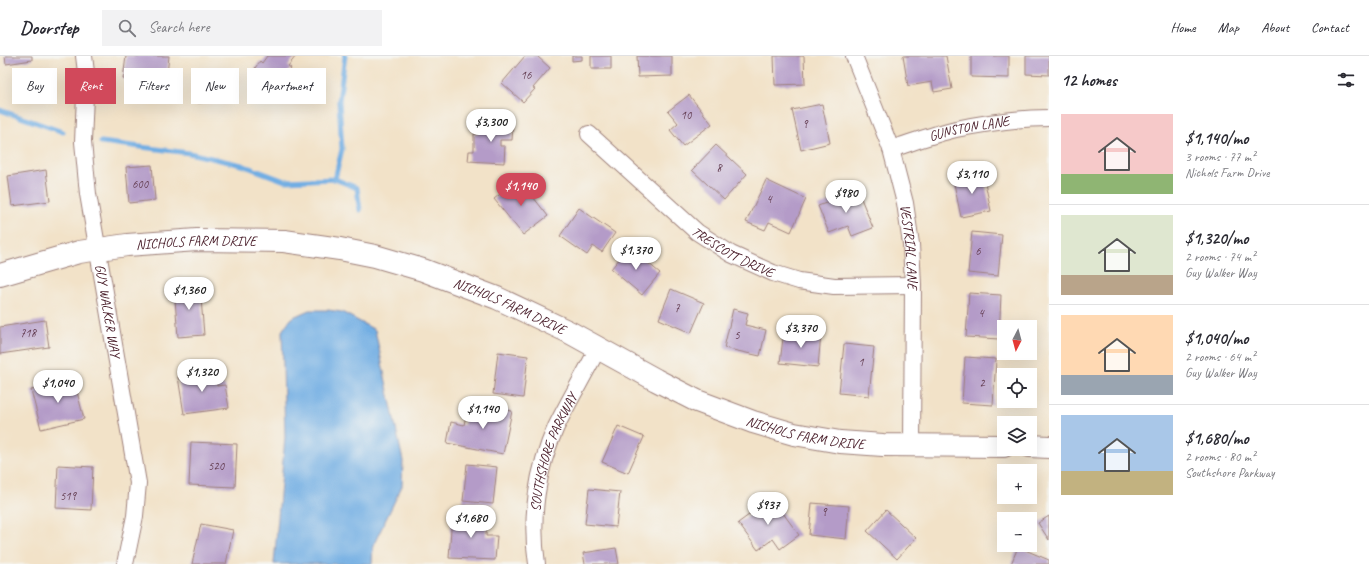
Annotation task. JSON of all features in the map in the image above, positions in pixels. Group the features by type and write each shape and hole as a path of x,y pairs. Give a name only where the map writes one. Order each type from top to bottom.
{"street":[{"name":"GUY WALKER WAY","path":"84,56 86,72 83,142 88,194 138,483 135,516 125,564"},
{"name":"VESTRIAL LANE","path":"854,56 891,149 906,210 911,244 913,285 912,446"},
{"name":"GUNSTON LANE","path":"891,149 956,129 1038,118 1049,118"},
{"name":"TRESCOTT DRIVE","path":"589,134 698,232 731,254 773,273 799,281 834,286 913,285"},
{"name":"NICHOLS FARM DRIVE","path":"0,275 72,254 127,245 197,240 284,241 347,250 375,256 423,270 497,298 569,332 697,401 753,422 794,434 840,442 912,446 997,446"},
{"name":"SOUTHSHORE PARKWAY","path":"537,564 535,552 535,518 538,485 546,455 556,427 598,348"},
{"path":"1037,446 1049,447"}],"water":[{"path":"309,310 342,312 375,330 403,461 402,486 373,546 372,564 274,564 285,437 282,331 291,318"}],"building":[{"path":"5,56 32,56 32,60 6,64"},
{"path":"126,56 169,56 168,68 124,68"},
{"path":"267,56 296,56 288,66 291,68 255,68 260,61 262,63"},
{"path":"525,56 537,56 550,68 533,88 535,89 523,102 502,83"},
{"path":"572,56 582,56 582,60 572,61"},
{"path":"591,56 611,56 611,69 591,69"},
{"path":"637,56 672,56 672,76 638,77"},
{"path":"774,56 804,56 805,84 775,85"},
{"path":"903,56 946,56 952,89 934,92 932,82 908,86"},
{"path":"971,56 1009,56 1009,78 971,77"},
{"path":"1026,56 1049,56 1049,75 1026,74"},
{"path":"689,95 712,124 683,146 670,130 678,123 668,111"},
{"path":"822,104 830,143 801,150 792,110"},
{"path":"478,123 513,124 512,140 500,140 500,146 505,146 504,163 468,161 469,151 474,151 474,134 478,134"},
{"path":"716,145 747,174 724,200 692,170"},
{"path":"152,165 155,200 129,203 126,167"},
{"path":"46,170 50,201 12,206 8,176"},
{"path":"983,173 991,211 961,217 953,179"},
{"path":"519,179 548,216 523,235 494,199"},
{"path":"766,180 806,199 791,232 769,222 765,230 746,222"},
{"path":"858,191 873,228 852,236 848,226 829,233 818,206"},
{"path":"579,208 615,233 602,252 593,246 587,255 560,236"},
{"path":"972,232 1002,235 998,276 968,273"},
{"path":"629,247 660,273 642,295 611,269"},
{"path":"200,286 204,335 178,337 174,287"},
{"path":"671,289 704,303 691,333 659,319"},
{"path":"969,293 1001,295 1000,320 997,320 997,339 966,337"},
{"path":"733,309 748,313 745,325 766,330 760,356 724,348"},
{"path":"45,320 49,347 0,354 0,327"},
{"path":"784,330 821,334 818,367 780,363"},
{"path":"844,344 874,347 869,396 839,393"},
{"path":"498,352 528,356 523,398 493,394"},
{"path":"965,357 996,359 993,405 962,403"},
{"path":"214,371 217,386 225,385 229,408 184,414 178,377"},
{"path":"74,380 84,419 41,429 31,390"},
{"path":"481,405 512,411 503,454 447,443 451,422 464,425 466,415 478,418"},
{"path":"618,426 644,437 628,473 602,462"},
{"path":"191,442 237,444 235,487 189,485"},
{"path":"467,464 497,467 493,504 463,501"},
{"path":"58,465 93,467 91,510 56,508"},
{"path":"589,489 620,492 616,527 585,524"},
{"path":"772,498 799,535 780,549 773,539 758,550 738,523"},
{"path":"812,503 849,506 846,539 809,535"},
{"path":"886,510 916,538 897,559 867,531"},
{"path":"452,515 487,517 486,536 497,536 495,560 449,558"},
{"path":"1049,516 1049,540 1038,523"},
{"path":"201,524 233,530 226,564 192,564"},
{"path":"616,548 619,564 585,564 583,553"},
{"path":"1016,552 1030,552 1049,560 1049,564 1011,564"}],"waterway":[{"path":"345,56 339,101 342,149 335,179 357,188 360,210"},
{"path":"0,110 63,132"},
{"path":"101,142 189,153 242,165 285,181 335,179"}]}
